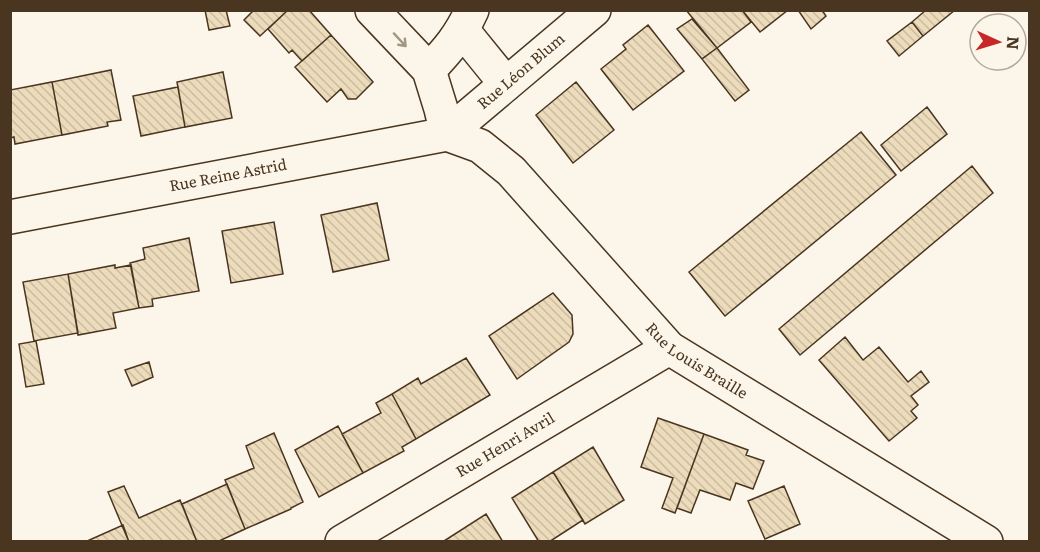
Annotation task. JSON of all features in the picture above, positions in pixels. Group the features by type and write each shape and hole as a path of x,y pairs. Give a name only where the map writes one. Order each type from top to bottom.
{"street":[{"path":"372,10 429,70 447,134"},
{"name":"Rue Léon Blum","path":"447,134 594,10"},
{"path":"429,70 444,54 467,21 506,84"},
{"name":"Rue Reine Astrid","path":"10,217 447,134"},
{"name":"Rue Louis Braille","path":"447,134 480,146 511,171 669,348 986,542"},
{"name":"Rue Henri Avril","path":"342,542 669,348"}],"building":[{"path":"205,10 226,10 230,26 209,30"},
{"path":"254,10 288,10 260,36 244,20"},
{"path":"288,10 309,10 331,35 302,61 292,50 289,53 268,29"},
{"path":"686,10 742,10 751,22 717,48"},
{"path":"742,10 788,10 760,32"},
{"path":"798,10 822,10 826,16 811,29"},
{"path":"926,10 955,10 923,36 912,22"},
{"path":"692,19 717,48 702,59 677,29"},
{"path":"912,22 923,36 899,56 887,41"},
{"path":"648,25 684,71 633,110 601,69 626,49 623,45"},
{"path":"331,35 373,82 356,99 348,99 341,89 327,102 295,67"},
{"path":"717,48 749,90 735,101 702,59"},
{"path":"111,70 121,120 107,122 108,126 62,135 52,82"},
{"path":"223,72 232,118 185,127 177,82"},
{"path":"52,82 62,135 15,144 14,137 10,138 10,90"},
{"path":"576,82 614,130 573,163 536,115"},
{"path":"178,87 185,127 141,136 133,96"},
{"path":"927,107 947,134 901,171 881,145"},
{"path":"861,132 896,175 725,316 689,272"},
{"path":"972,166 993,193 800,355 779,329"},
{"path":"377,203 389,260 333,272 321,215"},
{"path":"274,222 283,274 231,283 222,231"},
{"path":"189,238 199,291 152,299 153,306 139,308 130,263 145,259 143,248"},
{"path":"115,265 115,268 131,265 139,308 113,313 116,328 78,335 68,274"},
{"path":"68,274 78,333 34,341 23,282"},
{"path":"553,293 572,315 573,334 569,342 517,379 489,336"},
{"path":"845,337 863,360 879,347 908,382 921,371 929,382 911,396 918,405 911,411 917,418 889,441 819,360"},
{"path":"36,341 44,384 26,387 19,344"},
{"path":"466,358 490,395 416,439 392,394 418,378 421,384"},
{"path":"149,362 153,377 132,386 125,370"},
{"path":"392,394 416,439 402,447 404,451 363,473 342,434 381,413 376,403"},
{"path":"658,418 704,434 675,513 662,508 673,478 641,467"},
{"path":"338,426 363,473 319,497 295,450"},
{"path":"274,433 303,502 245,529 225,480 254,468 246,446"},
{"path":"704,434 748,450 746,455 764,461 753,489 736,483 730,500 700,490 691,513 677,508"},
{"path":"593,447 624,500 585,524 553,472"},
{"path":"553,472 583,520 549,542 539,542 512,498"},
{"path":"227,484 245,529 217,542 197,542 182,504"},
{"path":"124,486 139,518 180,500 197,542 129,542 108,492"},
{"path":"784,486 800,524 765,539 748,501"},
{"path":"486,514 503,542 444,542 444,541"},
{"path":"123,525 129,542 85,542"}]}
